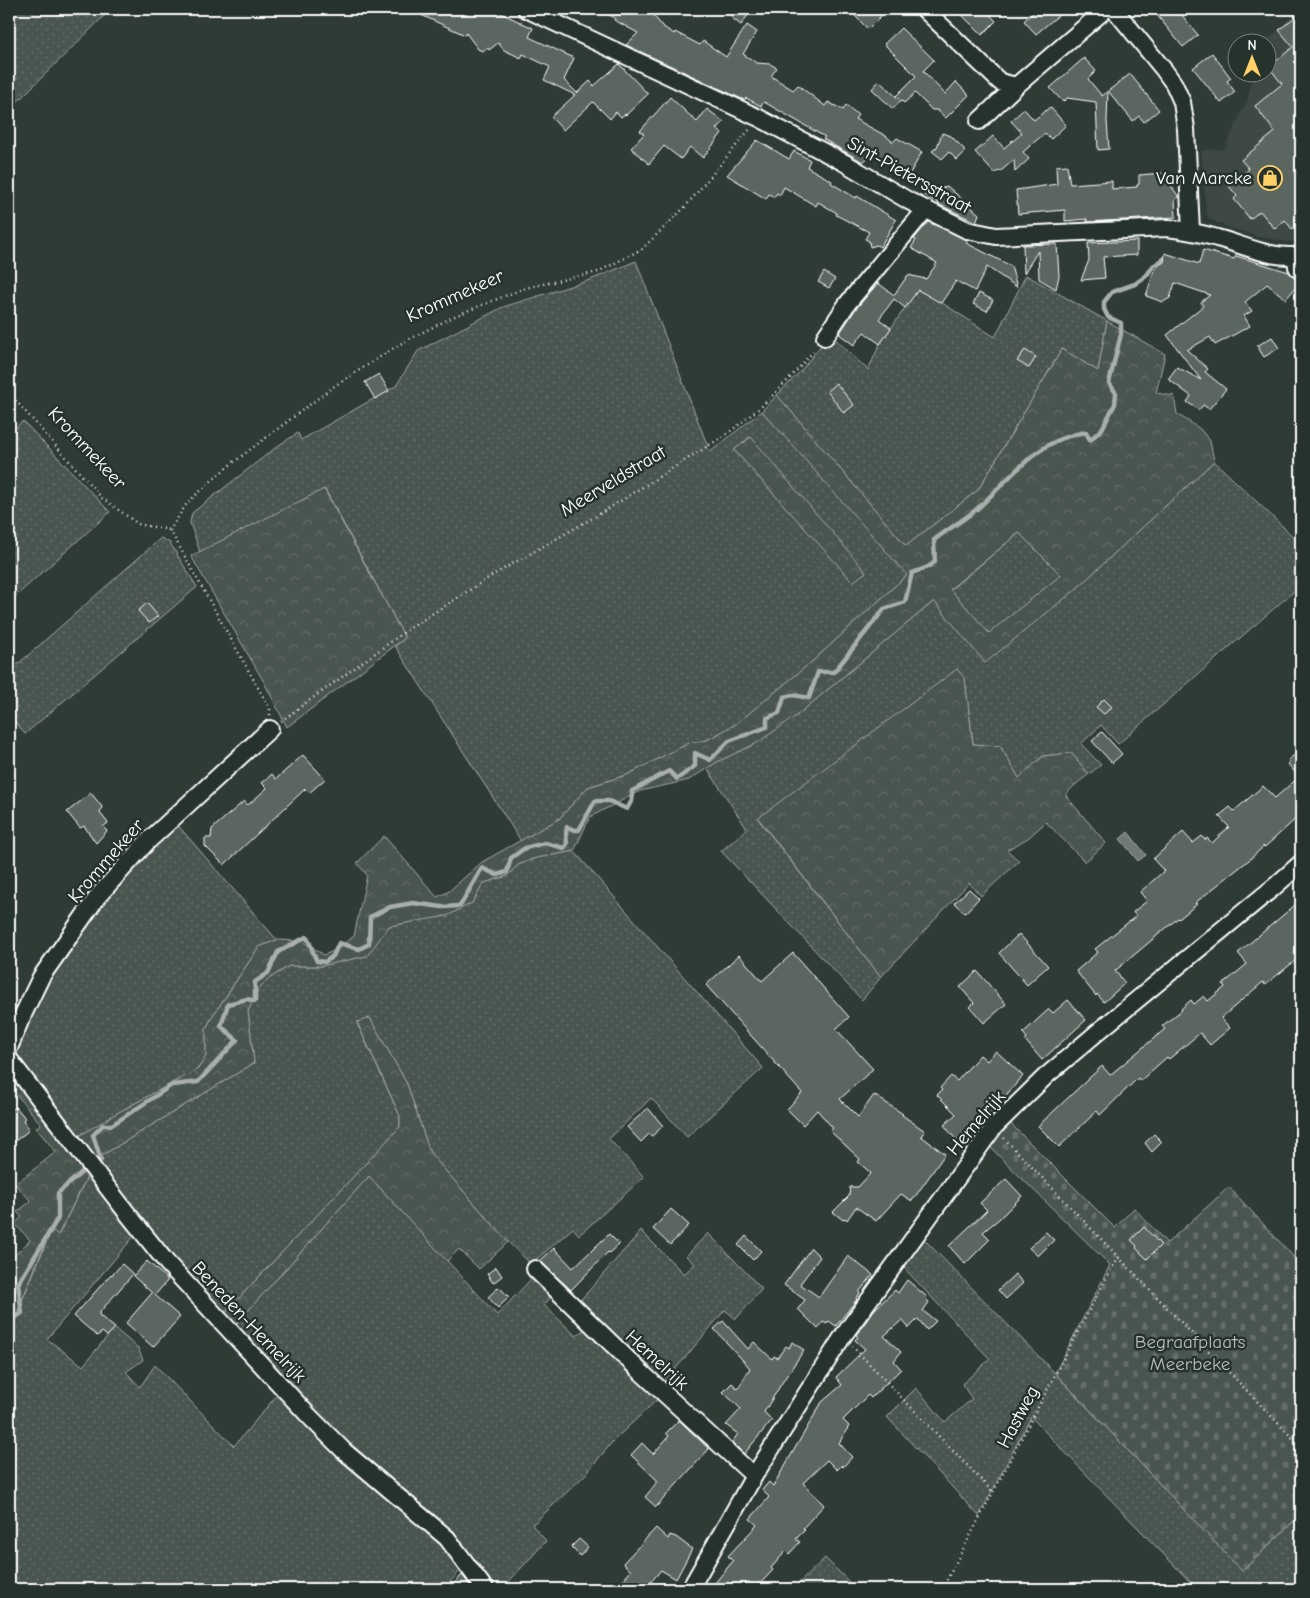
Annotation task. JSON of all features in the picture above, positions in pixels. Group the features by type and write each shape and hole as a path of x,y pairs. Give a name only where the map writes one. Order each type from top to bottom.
{"street":[{"name":"Sint-Pietersstraat","path":"526,9 759,118 967,230 996,236 1167,228 1191,231 1270,254 1300,260"},
{"path":"924,9 1000,82 1016,86"},
{"path":"979,121 1016,86 1106,9"},
{"path":"1114,9 1164,70 1174,84 1182,102 1186,129 1191,231"},
{"path":"825,337 847,304 926,209"},
{"name":"Krommekeer","path":"9,1048 41,977 98,896 147,842 270,729"},
{"name":"Hemelrijk","path":"690,1589 754,1476 843,1336 994,1127 1046,1076 1301,863"},
{"name":"Beneden-Hemelrijk","path":"9,1058 167,1263 309,1416 344,1450 447,1538 485,1589"},
{"name":"Hemelrijk","path":"535,1269 642,1374 754,1476"}],"path":[{"name":"Krommekeer","path":"9,393 102,498 138,524 170,530 187,503 226,468 333,387 405,340 457,315 526,288 598,272 642,249 685,207 759,118"},
{"name":"Meerveldstraat","path":"270,729 422,620 493,575 598,515 727,434 761,407 791,377 825,337"},
{"path":"170,530 270,709"},
{"path":"994,1127 1301,1447"},
{"name":"Hastweg","path":"942,1589 1111,1269 1120,1258"},
{"path":"843,1336 993,1492"}],"shaded area":[{"path":"1298,9 1301,9 1301,240 1288,242 1259,237 1209,219 1206,210 1201,150 1224,149 1247,101 1251,82 1278,82 1276,32"},
{"path":"1128,832 1146,855 1138,861 1120,839"}],"green space":[{"path":"9,9 111,9 9,110"},
{"path":"636,261 710,452 762,411 908,574 814,660 736,724 707,740 689,743 627,775 588,787 559,819 521,841 395,646 405,638 325,489 200,552 190,523 192,513 279,445 298,433 301,440 396,386 418,351 503,307 590,280","holes":["750,437 865,572 853,581 734,450"]},
{"path":"1026,275 1107,321 1098,371 1062,349 978,490 906,546 777,395 799,373 830,334 868,370 880,344 907,305 906,303 919,288 995,337"},
{"path":"1107,321 1165,354 1156,393 1174,396 1177,414 1200,429 1210,441 1214,461 1075,590 985,663 934,601 796,716 757,743 717,762 689,780 640,791 590,817 574,851 536,858 518,865 507,876 484,883 472,903 447,916 389,926 367,956 321,966 289,966 270,978 258,990 248,1011 254,1063 96,1159 79,1136 198,1069 206,1056 206,1029 212,1017 259,947 277,940 302,941 324,955 338,949 354,936 367,875 357,863 384,836 437,897 448,892 482,862 559,819 588,787 627,775 689,743 707,740 736,724 814,660 907,575 762,411 777,395 906,546 978,490 1062,349 1098,371","holes":["1019,533 1061,575 989,633 950,589"]},
{"path":"23,421 110,512 9,602 9,433"},
{"path":"751,437 866,572 853,582 734,450"},
{"path":"1214,461 1301,544 1301,585 1118,744 1101,725 1081,744 1101,765 1089,774 1071,753 1043,756 1019,778 1000,746 973,744 965,680 758,819 881,977 862,1000 721,851 747,829 707,768 796,716 934,601 985,662 1075,590"},
{"path":"324,489 405,638 287,727 264,682 191,556"},
{"path":"1019,533 1061,575 989,634 950,590"},
{"path":"161,538 170,543 197,587 25,734 9,715 9,672"},
{"path":"957,669 965,679 973,744 1000,746 1019,778 1043,756 1071,753 1089,774 1073,787 1066,796 1106,843 1085,862 1046,822 1028,838 1007,850 1019,861 981,896 969,883 881,977 758,818"},
{"path":"175,822 277,940 259,947 212,1017 206,1029 206,1057 198,1069 79,1136 35,1082 15,1048 40,990 118,880"},
{"path":"574,851 763,1068 687,1137 651,1098 609,1139 644,1177 579,1235 573,1228 531,1264 508,1242 430,1153 407,1084 370,1018 357,1023 400,1116 400,1127 224,1314 177,1264 96,1159 254,1063 248,1011 258,990 270,978 289,966 321,966 366,956 389,926 407,923 472,903 484,883 507,876 518,865 536,858"},
{"path":"370,1018 407,1084 430,1153 508,1242 479,1269 459,1249 447,1261 369,1176 236,1324 224,1314 400,1127 400,1116 357,1022"},
{"path":"9,1071 88,1175 58,1235 51,1229 9,1332 9,1261 30,1240 15,1224 22,1217 17,1212 31,1201 15,1184 56,1152 36,1128 41,1124 9,1086"},
{"name":"Begraafplaats Meerbeke","path":"1010,1123 1115,1228 1134,1208 1167,1243 1229,1187 1301,1265 1301,1514 1242,1571 1055,1373 1110,1265 987,1144"},
{"path":"88,1175 135,1235 47,1339 83,1366 114,1328 138,1348 143,1360 126,1372 140,1387 155,1365 234,1446 277,1395 327,1444 435,1539 463,1568 443,1589 9,1589 9,1332 52,1229 59,1234"},
{"path":"369,1176 497,1315 534,1276 552,1296 544,1305 576,1336 587,1327 660,1397 613,1441 585,1475 532,1525 546,1541 502,1589 495,1589 312,1411 236,1324"},
{"path":"641,1231 684,1274 695,1264 686,1256 708,1233 762,1289 736,1319 725,1310 662,1385 578,1303"},
{"path":"922,1237 1055,1373 1242,1571 1301,1514 1301,1589 1197,1589 1031,1417 979,1516 887,1417 916,1388 945,1422 972,1399 962,1384 990,1359 903,1267"},
{"path":"825,1558 856,1589 793,1589"}],"building":[{"path":"408,9 492,9 533,28 529,37 574,58 564,80 577,93 590,81 594,86 619,64 648,94 626,115 621,117 616,112 610,119 593,102 563,130 551,117 575,95 544,80 550,67 523,54 521,58 504,50 498,43 489,50 488,48 482,51 478,49 466,33 465,35"},
{"path":"598,9 662,9 654,16 662,26 674,34 675,32 700,45 703,41 726,57 747,25 757,32 743,54 757,63 770,64 777,68 771,76 793,90 798,85 825,106 828,102 843,110 846,105 858,115 855,119 886,136 893,142 897,138 922,152 909,175 872,154 863,162 823,139 825,137 764,102 761,106 746,98 744,100 626,45 638,33"},
{"path":"739,9 752,9 741,25 732,18"},
{"path":"848,9 888,9 868,29"},
{"path":"956,9 984,9 996,21 982,35"},
{"path":"1037,9 1066,9 1036,34 1024,21"},
{"path":"1152,9 1177,9 1198,35 1183,47"},
{"name":"Van Marcke","path":"1301,12 1301,221 1292,229 1285,220 1275,229 1260,211 1250,219 1234,199 1237,196 1229,186 1249,169 1241,160 1275,132 1255,106 1282,84 1278,79 1278,60 1293,47 1279,30"},
{"path":"901,28 934,60 923,71 945,94 956,82 969,95 946,118 937,110 932,110 915,93 904,103 901,100 893,109 872,89 879,81 899,99 896,96 916,76 884,44"},
{"path":"1212,53 1228,74 1227,81 1235,92 1221,103 1193,68"},
{"path":"1084,58 1096,71 1088,79 1102,96 1108,91 1107,121 1109,149 1098,150 1096,102 1067,98 1063,102 1050,88"},
{"path":"1130,74 1159,110 1144,122 1139,116 1133,121 1108,91"},
{"path":"670,97 697,122 707,109 724,122 716,129 722,133 703,158 690,147 681,159 664,146 649,164 631,148 644,134 640,131"},
{"path":"1050,107 1066,125 1051,139 1045,133 1023,152 1029,159 1015,172 1014,160 1002,170 994,173 975,152 993,136 1004,148 1013,141 1022,133 1011,121 1024,109 1034,120"},
{"path":"942,133 951,136 964,149 964,153 957,160 949,152 942,159 932,151 937,147"},
{"path":"757,140 789,159 794,151 810,160 807,167 832,181 831,183 856,198 857,196 896,220 880,247 877,245 870,247 869,241 865,239 869,232 836,215 837,213 818,202 816,206 784,187 780,195 777,193 774,197 769,194 766,199 727,175"},
{"path":"1067,165 1070,184 1112,181 1112,189 1137,187 1139,175 1162,173 1179,197 1175,200 1176,217 1087,222 1087,219 1065,221 1065,210 1018,214 1016,190 1057,184 1056,166"},
{"path":"947,186 979,214 976,222 938,204 924,195"},
{"path":"928,222 968,240 966,243 1011,266 1017,287 987,267 975,291 956,281 941,303 918,290 905,308 894,299 879,319 891,328 880,344 864,332 854,345 839,334 855,310 878,283 894,295 908,275 926,279 937,263 911,248 916,240 914,239"},
{"path":"1137,241 1137,255 1103,257 1105,278 1081,280 1089,260 1088,243"},
{"path":"1057,244 1059,276 1056,289 1039,279 1038,251 1024,273 1023,245"},
{"path":"1203,250 1234,259 1236,256 1289,272 1294,278 1301,281 1286,299 1267,284 1245,302 1252,311 1244,316 1250,326 1215,345 1210,337 1187,350 1208,369 1205,372 1226,389 1209,409 1203,405 1199,410 1187,402 1191,396 1168,379 1177,367 1201,380 1167,335 1203,306 1201,302 1210,295 1175,283 1170,298 1163,302 1146,296 1154,271 1164,262 1165,253 1199,264"},
{"path":"824,272 835,279 829,288 818,282"},
{"path":"979,293 993,300 987,311 973,304"},
{"path":"1272,337 1279,348 1264,357 1257,346"},
{"path":"1025,350 1036,357 1029,368 1017,361"},
{"path":"379,374 389,391 375,399 365,382"},
{"path":"836,383 854,405 844,413 827,391"},
{"path":"147,603 158,616 149,623 138,611"},
{"path":"1104,699 1112,707 1104,714 1096,707"},
{"path":"1102,732 1122,754 1112,763 1092,741"},
{"path":"1301,750 1301,814 1265,847 1115,971 1125,983 1104,1002 1097,994 1096,996 1076,971 1098,952 1095,949 1136,916 1133,912 1147,901 1140,892 1164,871 1153,859 1183,832 1193,843 1202,836 1205,840 1207,838 1212,843 1229,827 1219,816 1230,807 1234,811 1263,786 1275,798 1299,777 1288,764 1290,762 1288,760"},
{"path":"303,755 325,779 309,793 305,789 224,865 205,846 205,838 211,838 212,829 244,801 248,805 267,788 262,783 272,774 276,779"},
{"path":"91,793 102,807 100,813 108,823 103,827 107,831 96,843 84,826 80,828 67,812"},
{"path":"969,889 979,898 965,913 954,903"},
{"path":"1301,900 1301,956 1265,985 1263,982 1221,1018 1230,1028 1210,1045 1200,1033 1169,1059 1167,1057 1140,1081 1138,1078 1100,1115 1097,1111 1059,1147 1038,1126 1102,1066 1110,1075 1165,1029 1162,1026 1191,1000 1194,1004 1204,996 1208,1001 1225,987 1223,984 1247,964 1238,953"},
{"path":"1019,934 1048,966 1027,985 999,953"},
{"path":"793,953 849,1017 836,1029 873,1069 840,1099 858,1117 874,1095 925,1131 921,1136 945,1154 912,1201 901,1194 876,1221 856,1207 847,1220 845,1218 843,1220 833,1212 849,1196 850,1187 858,1187 871,1173 858,1162 860,1159 830,1131 833,1128 817,1110 803,1125 787,1109 802,1093 706,985 739,955 762,981"},
{"path":"977,971 1006,1004 984,1023 970,1007 974,1003 960,987"},
{"path":"1068,1000 1086,1020 1042,1060 1025,1040 1027,1038 1023,1033 1049,1009 1053,1013"},
{"path":"996,1051 1023,1076 961,1146 944,1125 956,1114 937,1095 942,1090 940,1088 951,1076 957,1081 980,1055 987,1061"},
{"path":"16,1107 25,1118 23,1120 28,1127 28,1131 9,1146 9,1112"},
{"path":"648,1108 663,1126 652,1136 649,1134 641,1142 627,1127"},
{"path":"1154,1134 1162,1142 1152,1152 1145,1143"},
{"path":"1006,1179 1022,1196 983,1232 990,1239 965,1264 949,1246 987,1210 980,1203"},
{"path":"671,1209 689,1225 670,1245 653,1229"},
{"path":"1144,1227 1161,1245 1147,1259 1131,1240"},
{"path":"1046,1232 1054,1240 1038,1256 1029,1248"},
{"path":"609,1234 619,1244 608,1252 571,1290 540,1261 554,1248 573,1268"},
{"path":"746,1236 761,1251 753,1260 738,1245"},
{"path":"811,1248 820,1257 800,1284 819,1297 848,1256 873,1275 836,1326 829,1321 827,1324 823,1322 818,1329 798,1309 805,1300 784,1285"},
{"path":"147,1261 168,1280 155,1295 180,1317 153,1347 126,1323 152,1293 133,1276"},
{"path":"122,1264 133,1274 99,1313 100,1316 115,1328 107,1336 102,1332 97,1336 74,1316"},
{"path":"496,1267 502,1276 493,1283 487,1274"},
{"path":"1015,1274 1023,1283 1006,1299 998,1290"},
{"path":"907,1280 927,1297 926,1299 929,1302 923,1311 936,1321 927,1330 918,1319 909,1328 902,1320 884,1336 901,1352 894,1361 901,1369 871,1398 868,1395 843,1420 849,1426 839,1443 852,1457 843,1467 842,1465 837,1470 827,1460 803,1483 824,1505 803,1528 805,1530 796,1539 800,1542 789,1554 786,1551 771,1568 773,1570 755,1589 710,1589 733,1561 728,1556 757,1525 750,1519 769,1497 762,1490 769,1482 773,1486 822,1402 842,1385 836,1377 865,1349 855,1340 858,1337 856,1335 875,1309 895,1290 898,1293"},
{"path":"499,1287 509,1297 498,1308 488,1297"},
{"path":"723,1321 748,1349 754,1342 772,1359 774,1356 777,1358 786,1346 789,1348 792,1342 804,1350 764,1412 772,1420 744,1454 732,1442 738,1434 726,1425 741,1409 723,1392 732,1383 738,1389 750,1368 714,1329"},
{"path":"679,1420 709,1449 656,1507 645,1497 658,1481 631,1455 642,1443 653,1454 669,1436 666,1433"},
{"path":"656,1528 668,1539 670,1535 676,1537 692,1549 676,1579 661,1570 645,1589 630,1589 622,1581 631,1571 623,1563"},
{"path":"579,1539 588,1547 580,1556 571,1547"},
{"path":"462,1575 473,1589 449,1589"}],"waterway":[{"path":"101,1160 93,1135 103,1125 112,1125 172,1085 198,1082 237,1040 221,1026 228,1004 247,999 255,1001 255,982 268,973 278,952 306,937 317,961 325,962 333,956 339,943 359,949 369,944 370,917 390,907 413,903 442,907 460,906 482,868 497,875 507,872 511,858 525,848 545,843 564,848 567,844 567,827 579,830 595,801 609,801 627,809 632,800 632,791 669,771 677,779 695,766 695,753 710,760 729,741 767,727 767,718 779,713 784,697 793,695 809,698 818,672 834,672 884,609 905,602 912,573 935,562 934,540 978,508 1014,472 1039,451 1053,442 1086,432 1090,440 1102,429 1115,404 1116,393 1109,383 1121,334 1121,323 1108,317 1104,309 1104,302 1112,292 1135,284 1147,275 1153,266 1165,258"},
{"path":"9,1322 22,1313 18,1284 58,1218 58,1193 82,1172"}],"place":[{"name":"Van Marcke","path":"1270,178"}]}
